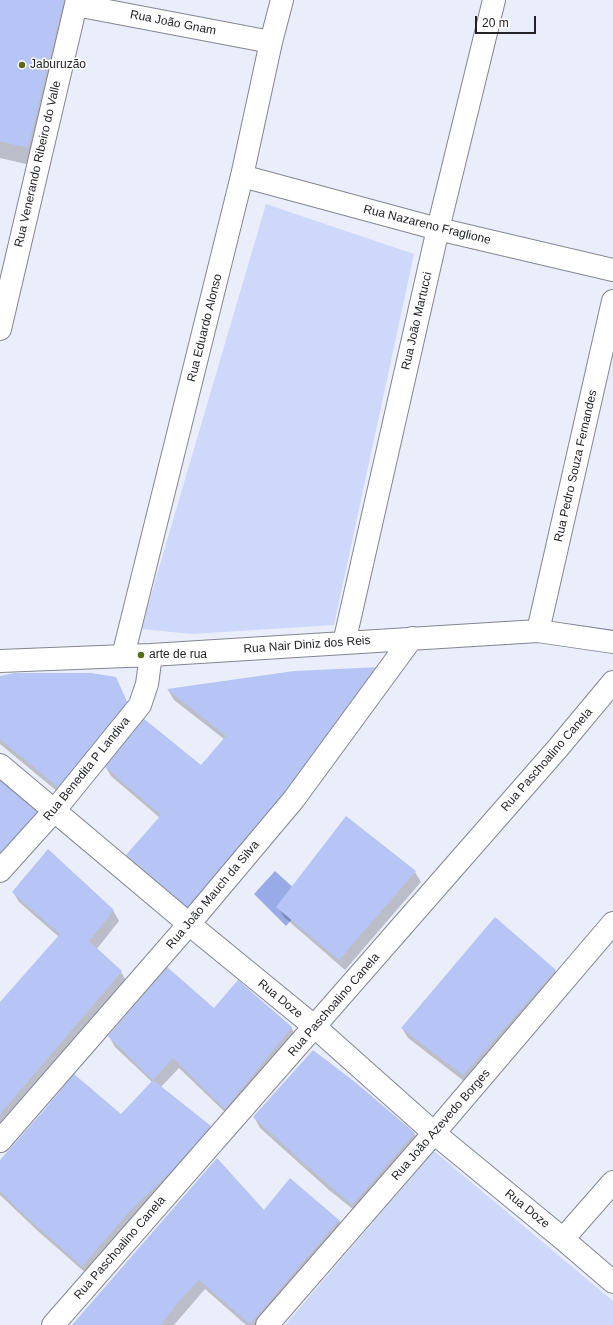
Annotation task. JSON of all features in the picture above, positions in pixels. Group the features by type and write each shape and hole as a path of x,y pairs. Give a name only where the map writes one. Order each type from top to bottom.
{"street":[{"name":"Rua Eduardo Alonso","path":"123,656 242,176 271,42 282,0"},
{"name":"Rua João Martucci","path":"344,643 438,230 494,0"},
{"name":"Rua João Gnam","path":"76,2 271,42"},
{"name":"Rua Venerando Ribeiro do Valle","path":"0,329 76,2"},
{"name":"Rua Nazareno Fraglione","path":"242,176 438,230 613,270"},
{"name":"Rua Pedro Souza Fernandes","path":"538,631 613,301"},
{"name":"Rua Nair Diniz dos Reis","path":"0,661 151,655 538,631 613,642"},
{"name":"Rua João Mauch da Silva","path":"0,1140 189,924 294,799 412,638"},
{"name":"Rua Benedita P Landiva","path":"0,871 54,811 140,705 147,684 151,655"},
{"name":"Rua Paschoalino Canela","path":"53,1325 548,760 613,682"},
{"name":"Rua Doze","path":"0,765 189,924 315,1027 434,1133 613,1282"},
{"name":"Rua João Azevedo Borges","path":"267,1325 434,1133 613,923"},
{"path":"563,1239 613,1182"}],"shaded area":[{"path":"266,204 414,254 334,625 192,634 141,629"},
{"path":"434,1151 613,1301 613,1325 285,1325"}],"water":[{"path":"275,871 308,901 286,926 254,894"}],"building":[{"name":"Jaburuzão","path":"0,0 64,0 28,148 0,141"},
{"path":"380,667 268,817 189,909 126,855 161,815 104,766 143,718 201,765 226,736 167,689 294,671"},
{"path":"14,673 91,673 116,677 128,704 58,787 0,739 0,676"},
{"path":"0,778 42,815 0,864"},
{"path":"346,816 416,871 339,960 276,907"},
{"path":"48,849 114,910 89,941 122,971 0,1114 0,1002 60,934 12,892"},
{"path":"495,917 556,970 463,1075 401,1028"},
{"path":"167,967 214,1008 238,980 292,1027 225,1109 173,1058 153,1080 108,1036"},
{"path":"313,1050 355,1082 415,1133 352,1205 253,1117"},
{"path":"74,1074 121,1114 153,1080 211,1126 180,1163 131,1210 82,1266 32,1222 0,1191 0,1160"},
{"path":"217,1158 264,1210 290,1178 339,1220 250,1324 199,1280 179,1301 161,1325 72,1325"}],"place":[{"name":"Jaburuzão","path":"22,65"},
{"name":"arte de rua","path":"141,655"}]}
